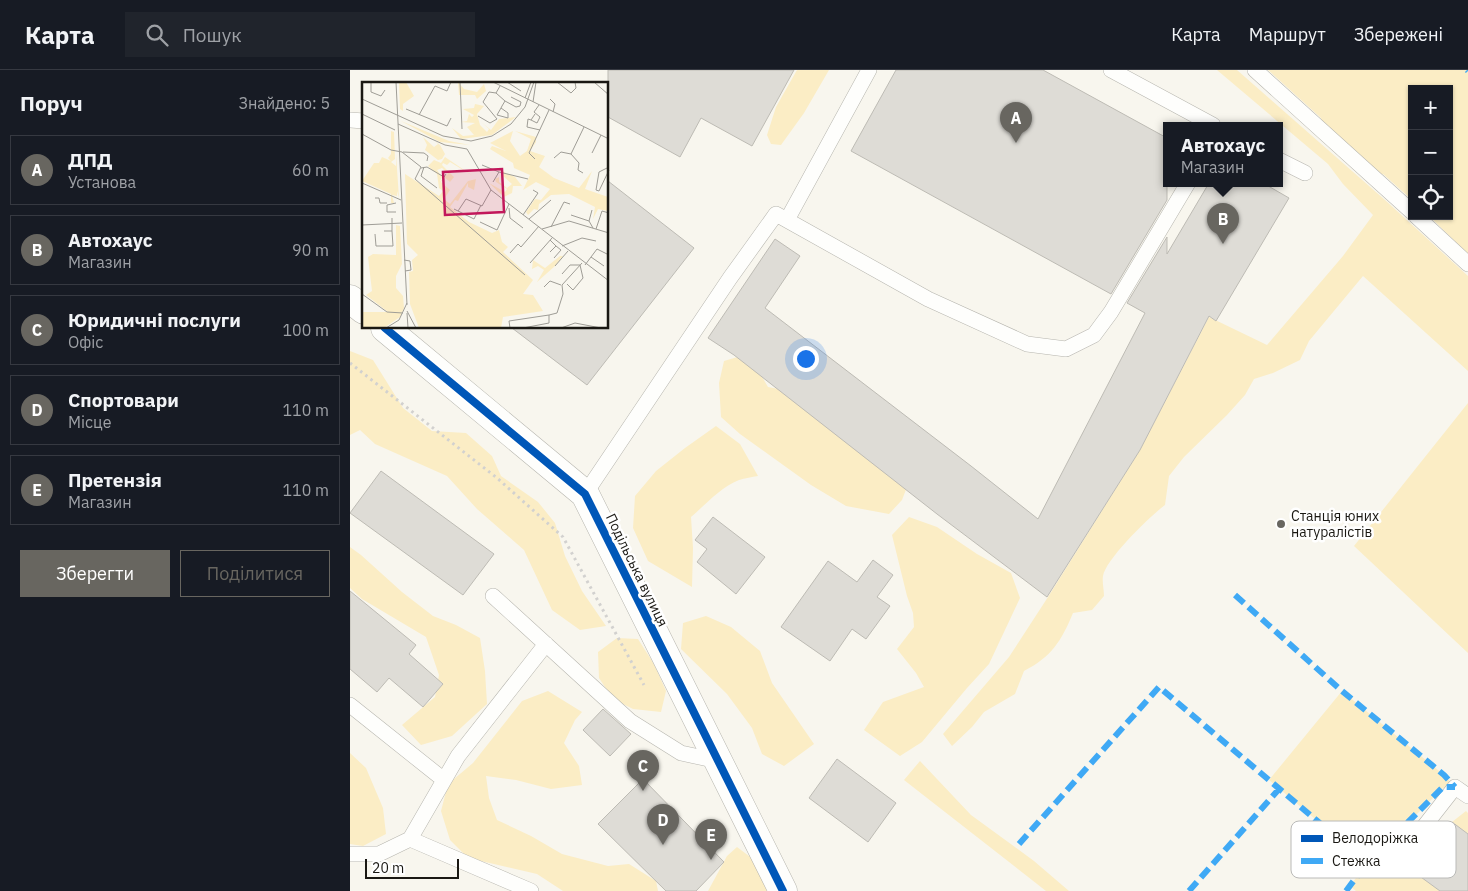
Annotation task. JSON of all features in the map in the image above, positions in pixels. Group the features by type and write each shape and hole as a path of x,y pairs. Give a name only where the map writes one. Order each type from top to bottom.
{"street":[{"path":"350,299 362,308"},
{"name":"Подільська вулиця","path":"386,329 585,494 783,891"}],"lane":[{"path":"787,220 869,70"},
{"path":"1111,70 1207,122"},
{"path":"1255,70 1408,208"},
{"path":"1283,162 1305,173"},
{"path":"585,494 730,278 776,214 937,303 1026,344 1066,349 1094,336 1111,312 1186,187"},
{"path":"1420,220 1468,264"},
{"path":"493,596 630,722 681,753 718,761"},
{"path":"350,854 379,854 410,839 458,756 546,644"},
{"path":"350,705 444,780"},
{"path":"1428,821 1455,787 1468,796"},
{"path":"410,839 530,891"}],"path":[{"path":"350,363 497,478 564,537 648,693"}],"shaded area":[{"path":"797,70 829,70 804,113 781,145 771,144 767,135 776,107"},
{"path":"1217,70 1237,70 1468,276 1468,371 1363,276 1309,341 1300,360 1273,373 1254,379 1245,395 1184,457 1169,476 1165,505 1129,538 1112,559 1103,576 1104,596 1092,610 1073,613 1054,648 1041,660 1024,671 1015,694 984,712 972,727 952,746 943,734 1009,657 1048,597 1140,450 1209,317 1267,345 1343,256 1373,215 1343,184 1328,164 1283,126 1283,122 1278,122"},
{"path":"1268,70 1468,70 1468,254 1433,220 1453,220 1453,85 1408,85 1408,196 1383,174 1373,179 1322,124 1321,118"},
{"path":"350,351 373,360 403,408 432,431 466,433 492,456 501,476 538,502 555,523 565,556 582,591 606,626 580,630 552,610 524,550 477,509 447,476 375,444 360,430 350,435"},
{"path":"751,353 751,358 768,387 800,393 912,474 902,500 889,514 846,506 811,485 740,434 721,417 719,383 724,361"},
{"path":"1468,403 1468,653 1354,546"},
{"path":"716,426 740,444 758,476 732,483 691,517 693,548 692,587 648,561 633,528 635,496 656,471"},
{"path":"909,517 937,527 977,554 1011,573 1020,598 989,664 922,742 900,756 864,730 883,702 924,687 916,673 897,649 914,627 913,613 892,535"},
{"path":"350,547 433,616 456,625 480,638 487,704 452,736 421,745 402,725 435,697 439,675 426,637 362,599 350,588"},
{"path":"706,616 731,627 760,651 772,683 814,744 784,766 762,754 752,728 727,694 681,649 683,623"},
{"path":"617,638 638,639 654,664 666,691 661,712 633,709 613,699 599,678 598,652"},
{"path":"548,691 582,712 575,720 564,743 579,766 582,785 551,789 516,780 486,776 489,798 497,820 531,836 562,854 608,866 629,864 656,881 658,891 563,891 537,874 468,858 450,840 441,811 448,784 473,763 522,701"},
{"path":"1342,691 1444,775 1455,787 1443,788 1410,821 1317,821 1269,780"},
{"path":"350,753 366,768 383,808 386,834 363,846 350,844"},
{"path":"920,761 971,815 1034,861 1069,891 1046,891 904,780"},
{"path":"1466,811 1468,813 1468,834 1456,825 1456,821 1453,821"},
{"path":"737,847 753,859 767,891 708,891 727,856"},
{"path":"1356,878 1423,878 1440,891 1356,891 1350,886"}],"building":[{"path":"608,70 794,70 752,146 701,118 680,157 609,118"},
{"path":"896,70 1043,70 1163,136 1163,187 1167,187 1167,200 1111,294 851,151"},
{"path":"609,182 694,248 587,385 513,329 609,329"},
{"path":"1207,187 1270,187 1289,198 1216,321 1209,316 1140,450 1047,597 937,514 734,355 708,338 775,239 800,256 765,308 1038,519 1145,313 1127,303 1167,237 1167,254"},
{"path":"381,471 494,554 463,595 350,513"},
{"path":"713,517 765,557 736,594 697,562 707,549 695,540"},
{"path":"873,560 893,575 877,597 890,606 866,639 852,629 830,661 781,627 828,561 857,582"},
{"path":"350,591 416,645 409,654 443,684 423,707 389,678 377,692 350,669"},
{"path":"603,709 631,734 610,756 583,730"},
{"path":"837,759 896,803 868,842 809,798"},
{"path":"643,779 724,862 696,891 666,891 598,824"},
{"path":"1456,825 1468,834 1468,891 1440,891 1422,878 1456,878"}],"marked path":[{"path":"1235,595 1342,691 1444,775 1455,787"},
{"path":"1019,844 1159,687 1317,821"},
{"path":"1409,821 1443,787 1455,787"},
{"path":"1189,891 1279,789"},
{"path":"1346,891 1356,878"}],"cycle path":[{"path":"386,329 585,494 783,891"}],"place":[{"name":"ДПД","path":"1016,143"},
{"name":"Автохаус","path":"1223,244"},
{"name":"Станція юних натуралістів","path":"1281,524"},
{"name":"Юридичні послуги","path":"643,791"},
{"name":"Спортовари","path":"663,845"},
{"name":"Претензія","path":"711,860"}]}
